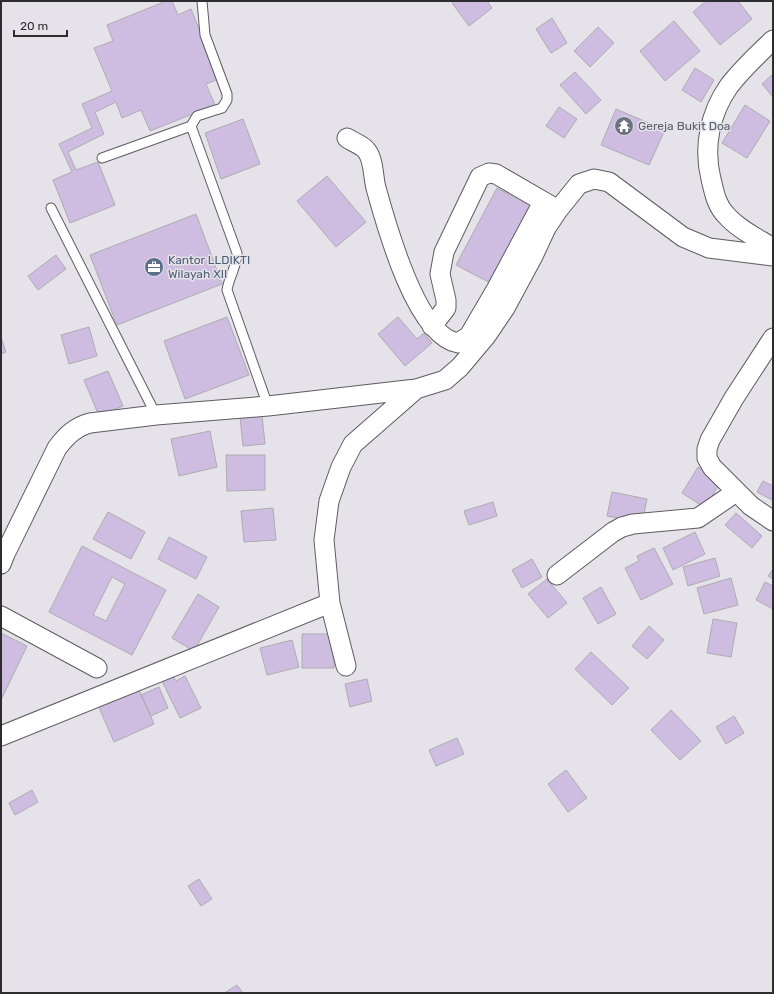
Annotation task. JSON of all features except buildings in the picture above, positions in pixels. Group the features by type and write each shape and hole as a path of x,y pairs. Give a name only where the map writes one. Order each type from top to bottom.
{"street":[{"path":"773,40 729,86 719,105 710,129 707,149 710,173 716,199 725,214 740,227 773,248"},
{"path":"347,138 366,150 371,161 374,180 384,218 405,280 432,326 444,338 453,342 458,343 469,336 497,288 551,206 579,184 594,179 609,182 683,237 709,248 773,256"},
{"path":"432,326 446,308 446,300 440,274 444,252 480,177 489,173 496,174 551,206"},
{"path":"1,564 57,448 72,431 80,426 90,423 156,415 268,406 416,389 445,380 460,366 486,336 505,308 533,256 546,228 551,206"},
{"path":"773,338 734,398 710,440 707,449 707,458 712,467 751,506 773,521"},
{"path":"346,666 330,603 324,540 329,501 341,467 353,444 416,389"},
{"path":"557,575 613,532 622,527 633,524 698,518 736,492"},
{"path":"1,736 330,603"},
{"path":"1,616 96,668"}],"lane":[{"path":"102,158 191,126 197,116 222,108 227,100 227,94 205,35 202,1"},
{"path":"191,126 237,253 237,260 228,282 227,290 268,406"},
{"path":"51,208 156,415"}],"place":[{"name":"Gereja Bukit Doa","path":"624,126"},
{"name":"Kantor LLDIKTI Wilayah XII","path":"154,267"}]}
